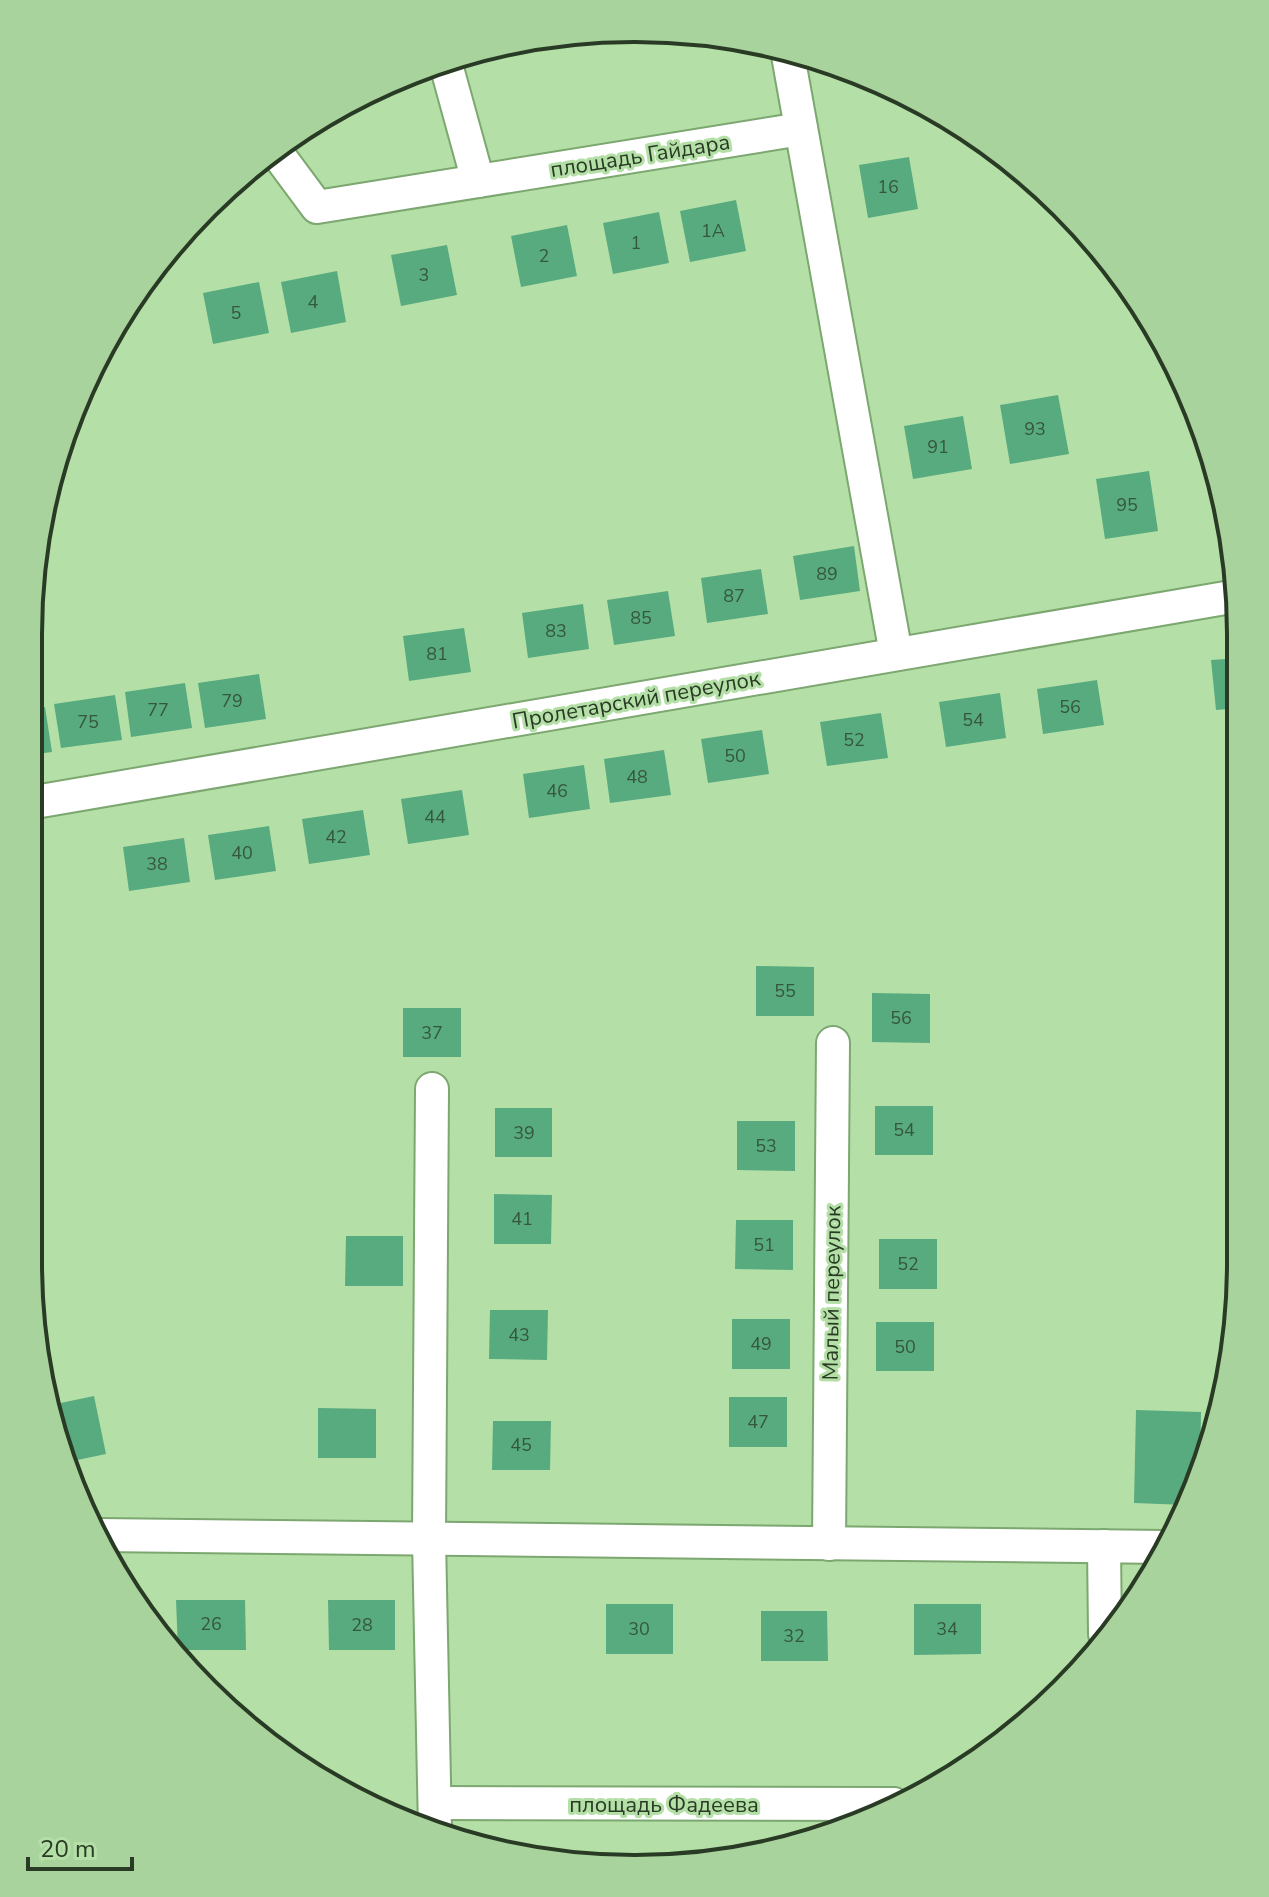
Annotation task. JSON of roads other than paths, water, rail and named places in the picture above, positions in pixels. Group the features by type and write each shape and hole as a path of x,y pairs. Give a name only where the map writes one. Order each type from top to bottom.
{"street":[{"path":"789,62 896,654"},
{"path":"448,72 478,181"},
{"name":"площадь Гайдара","path":"281,159 317,207 801,129"},
{"name":"Пролетарский переулок","path":"42,801 1226,598"},
{"name":"Малый переулок","path":"829,1544 833,1043"},
{"path":"429,1539 432,1089"},
{"path":"108,1535 1154,1547"},
{"name":"площадь Фадеева","path":"429,1539 435,1817 873,1805"},
{"path":"1104,1546 1105,1623"}]}
